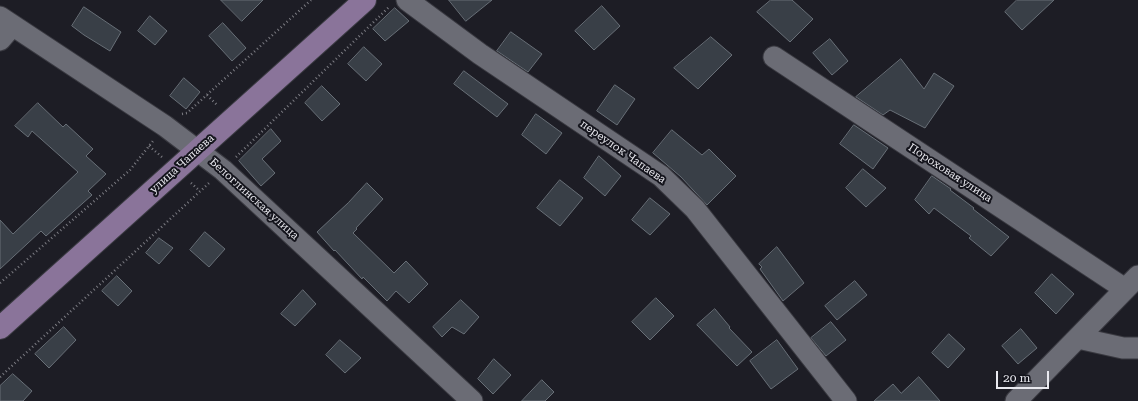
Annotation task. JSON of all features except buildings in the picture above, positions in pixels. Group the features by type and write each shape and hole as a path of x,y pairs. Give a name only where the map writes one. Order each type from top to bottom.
{"main road":[{"name":"улица Чапаева","path":"0,328 365,0"}],"street":[{"name":"переулок Чапаева","path":"399,2 480,54 661,176 695,209 846,401"},
{"name":"Белоглинская улица","path":"4,28 164,126 198,150 223,170 472,401"},
{"name":"Пороховая улица","path":"774,57 1132,282 1016,401"},
{"path":"1078,338 1123,348 1138,348"}],"path":[{"path":"0,377 223,170 268,124 399,2"}]}
